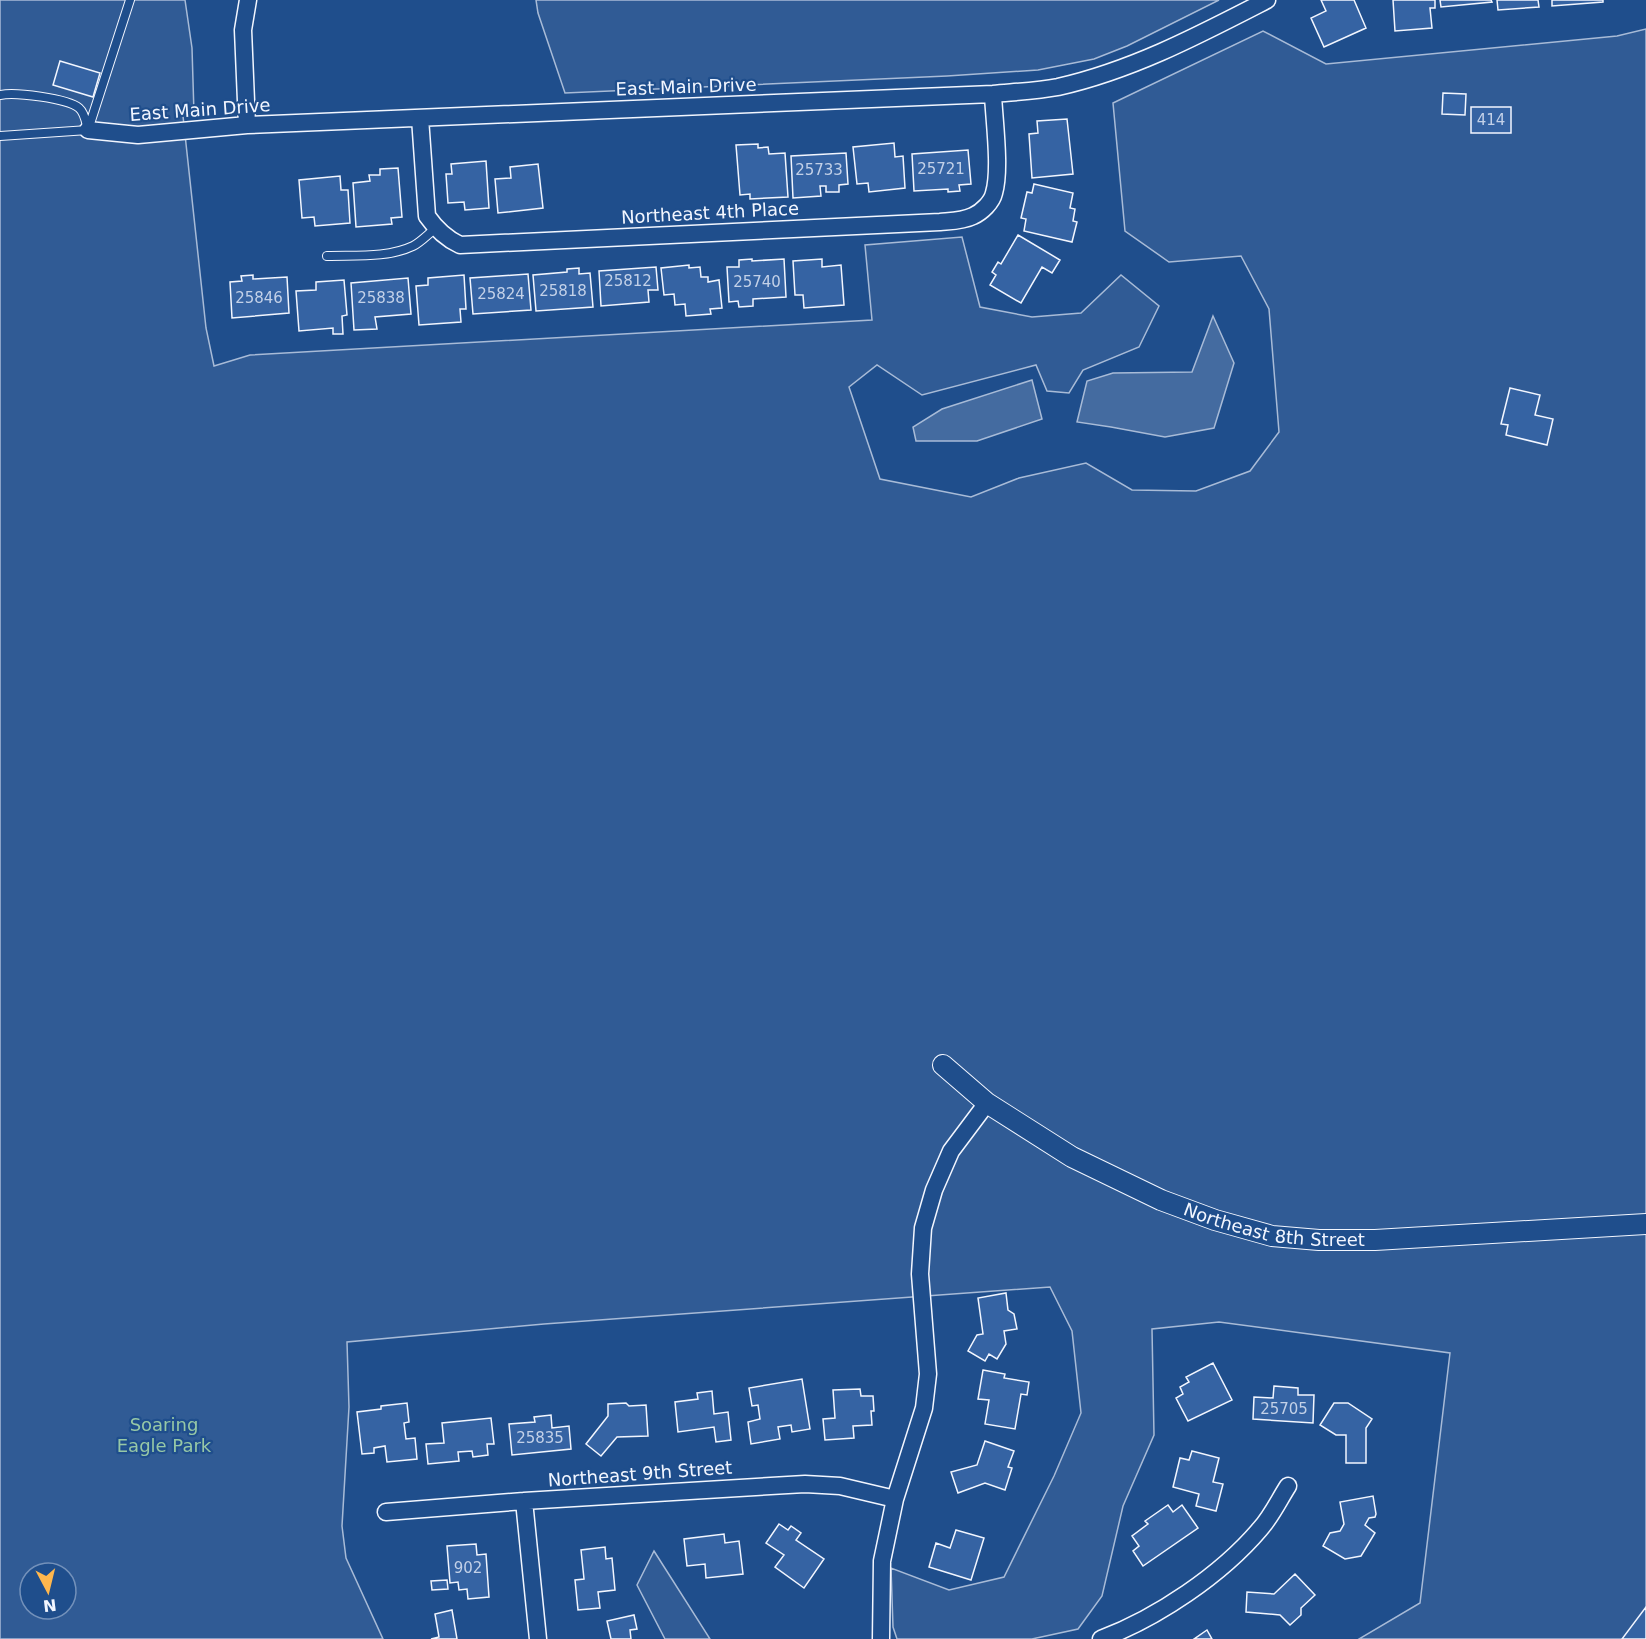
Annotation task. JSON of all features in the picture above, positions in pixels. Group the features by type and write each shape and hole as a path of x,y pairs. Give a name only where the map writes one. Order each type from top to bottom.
{"street":[{"path":"247,126 243,30 248,0"},
{"name":"East Main Drive","path":"88,130 138,135 247,126 993,94 1055,87 1127,67 1185,42 1267,0"},
{"name":"Northeast 4th Place","path":"436,228 448,240 460,245 959,220 974,216 986,207 994,195 997,177 993,94"},
{"path":"420,118 427,216 436,228"},
{"name":"Northeast 8th Street","path":"942,1065 987,1103 1072,1157 1161,1200 1215,1220 1272,1236 1319,1240 1376,1240 1646,1224"},
{"path":"881,1639 882,1562 895,1499 924,1408 928,1374 920,1274 924,1228 934,1190 951,1151 987,1103"},
{"name":"Northeast 9th Street","path":"386,1512 805,1484 840,1486 895,1499"},
{"path":"1101,1639 1118,1633 1175,1601 1233,1558 1262,1528 1288,1486"},
{"path":"524,1501 538,1639"}],"lane":[{"path":"88,130 130,0"},
{"path":"0,95 19,93 71,104 83,113 88,130"},
{"path":"0,136 88,130"},
{"path":"327,256 400,251 415,245 436,228"}],"green space":[{"name":"Soaring Eagle Park","path":"0,0 185,0 192,48 194,114 183,116 206,328 214,366 250,355 872,320 865,245 962,237 980,307 1032,317 1081,313 1121,275 1159,306 1139,347 1083,370 1069,393 1047,391 1036,365 922,395 877,365 849,387 880,479 971,497 1019,478 1086,463 1132,490 1196,491 1250,471 1279,432 1269,309 1241,256 1169,262 1125,231 1113,103 1263,31 1326,64 1617,36 1646,29 1646,1639 1359,1639 1420,1603 1450,1353 1219,1322 1152,1329 1154,1435 1123,1506 1102,1596 1078,1629 1032,1639 897,1639 893,1627 891,1568 949,1590 1004,1577 1054,1476 1081,1413 1072,1331 1050,1287 544,1324 347,1342 349,1407 342,1526 346,1558 383,1639 0,1639"},
{"path":"536,0 1219,0 1127,46 1094,59 1038,70 565,93 538,13"},
{"path":"654,1551 710,1639 665,1639 637,1585"}],"shaded area":[{"path":"1213,316 1234,363 1214,428 1165,437 1077,422 1087,381 1113,373 1192,372"},
{"path":"1032,380 1042,419 977,441 916,441 913,427 942,409"}],"building":[{"path":"1321,0 1354,0 1366,28 1324,47 1311,18 1326,11"},
{"path":"1393,0 1435,0 1435,8 1430,8 1432,28 1395,31"},
{"path":"1440,0 1491,0 1492,2 1441,7"},
{"path":"1497,0 1538,0 1539,7 1498,10"},
{"path":"1552,0 1603,0 1603,2 1552,6"},
{"path":"60,61 100,73 93,97 53,85"},
{"path":"1443,93 1466,94 1465,115 1442,114"},
{"path":"1471,107 1511,107 1511,133 1471,133"},
{"path":"1067,119 1073,174 1032,178 1029,134 1038,133 1037,121"},
{"path":"894,143 895,157 903,156 905,188 869,192 868,183 857,184 853,147"},
{"path":"758,144 758,148 768,147 769,154 785,153 788,197 750,199 750,194 740,195 736,145"},
{"path":"968,150 971,184 959,185 960,191 948,192 948,189 914,191 912,154"},
{"path":"846,153 848,184 839,185 839,192 826,192 826,186 820,186 821,196 793,198 791,156"},
{"path":"486,161 489,208 465,210 464,202 448,203 446,174 452,174 451,164"},
{"path":"538,164 543,208 498,213 495,179 511,178 510,167"},
{"path":"398,168 402,217 391,218 392,224 356,227 353,183 370,181 369,175 380,175 380,169"},
{"path":"340,176 341,190 348,190 350,223 315,226 314,217 302,218 299,180"},
{"path":"1034,184 1073,193 1070,208 1075,209 1073,221 1077,222 1072,242 1024,231 1026,219 1021,218 1027,192 1032,193"},
{"path":"1018,235 1060,260 1052,273 1042,267 1021,303 990,285 996,275 992,272 998,262 1001,264"},
{"path":"752,259 752,261 784,259 786,297 753,299 753,306 739,307 738,301 729,302 727,267 739,267 739,260"},
{"path":"822,259 822,267 841,265 844,305 804,308 803,295 795,295 793,261"},
{"path":"689,265 689,268 700,267 701,277 708,277 708,282 719,280 722,308 710,309 711,314 686,316 685,304 675,305 674,294 664,295 661,268"},
{"path":"656,267 658,290 648,290 649,302 601,306 599,271"},
{"path":"579,268 579,274 590,273 593,307 536,311 533,275 567,272 567,269"},
{"path":"528,274 531,310 473,314 470,278"},
{"path":"253,275 253,279 287,277 289,313 232,318 230,282 242,281 241,276"},
{"path":"464,275 466,309 460,309 461,322 419,325 416,286 428,285 428,278"},
{"path":"408,278 411,314 375,317 377,329 354,330 351,283"},
{"path":"344,280 347,315 342,316 343,334 333,334 333,328 299,331 296,291 316,290 316,282"},
{"path":"1510,388 1540,395 1535,415 1553,419 1547,445 1506,435 1508,425 1501,424"},
{"path":"1006,1293 1008,1310 1014,1314 1017,1329 1004,1331 1006,1344 997,1359 989,1354 985,1361 968,1351 977,1335 983,1334 978,1298"},
{"path":"1213,1363 1232,1400 1188,1421 1176,1398 1183,1394 1180,1387 1189,1382 1186,1377"},
{"path":"983,1370 1005,1374 1004,1378 1029,1382 1027,1395 1021,1394 1015,1429 985,1424 989,1400 978,1399"},
{"path":"802,1379 810,1429 792,1432 791,1425 778,1427 780,1439 751,1444 748,1422 760,1419 758,1405 752,1406 749,1388"},
{"path":"1274,1386 1298,1388 1298,1395 1314,1395 1313,1423 1253,1419 1254,1397 1273,1398"},
{"path":"860,1389 861,1396 873,1396 872,1425 853,1426 854,1438 825,1440 823,1419 835,1418 833,1390"},
{"path":"712,1391 714,1414 728,1412 731,1440 716,1442 714,1427 678,1432 675,1402 698,1399 697,1393"},
{"path":"407,1403 409,1422 404,1423 406,1439 415,1438 417,1459 387,1462 385,1446 374,1448 374,1453 362,1454 357,1412"},
{"path":"626,1403 629,1406 646,1405 648,1436 617,1437 601,1456 586,1444 608,1416 608,1404"},
{"path":"1334,1403 1348,1403 1372,1419 1366,1428 1366,1463 1346,1463 1346,1435 1336,1435 1320,1425"},
{"path":"551,1415 552,1428 569,1426 571,1449 512,1455 509,1424 535,1422 534,1417"},
{"path":"491,1418 494,1444 487,1444 488,1455 473,1457 472,1451 458,1452 459,1461 428,1464 426,1444 444,1443 442,1423"},
{"path":"985,1441 1014,1451 1008,1467 1012,1468 1005,1490 985,1483 958,1493 951,1472 977,1465"},
{"path":"1192,1451 1219,1458 1213,1482 1223,1484 1216,1511 1196,1506 1199,1494 1173,1487 1180,1458 1189,1460"},
{"path":"1373,1496 1376,1514 1375,1517 1369,1518 1365,1525 1375,1533 1361,1556 1345,1559 1323,1546 1330,1533 1340,1531 1344,1524 1340,1502"},
{"path":"1168,1505 1173,1512 1182,1505 1198,1528 1143,1566 1133,1551 1139,1546 1132,1536 1148,1524 1145,1521"},
{"path":"779,1524 788,1530 791,1526 801,1533 796,1540 824,1559 804,1588 775,1567 784,1555 766,1543"},
{"path":"956,1530 984,1538 971,1580 929,1567 936,1543 950,1548"},
{"path":"724,1534 725,1543 739,1541 743,1574 706,1578 705,1564 687,1566 684,1539"},
{"path":"476,1544 477,1555 486,1554 489,1597 468,1599 467,1589 459,1590 458,1582 450,1583 447,1546"},
{"path":"605,1547 606,1559 612,1558 615,1590 598,1592 600,1608 578,1610 575,1580 584,1579 581,1550"},
{"path":"1295,1574 1315,1595 1301,1608 1301,1615 1290,1625 1280,1615 1246,1612 1247,1592 1274,1594"},
{"path":"447,1580 448,1589 432,1590 431,1581"},
{"path":"1646,1607 1646,1639 1622,1639"},
{"path":"452,1610 457,1639 431,1639 439,1637 435,1614"},
{"path":"634,1615 637,1629 630,1630 631,1639 611,1639 607,1621"},
{"path":"1207,1630 1212,1639 1194,1639"}]}
